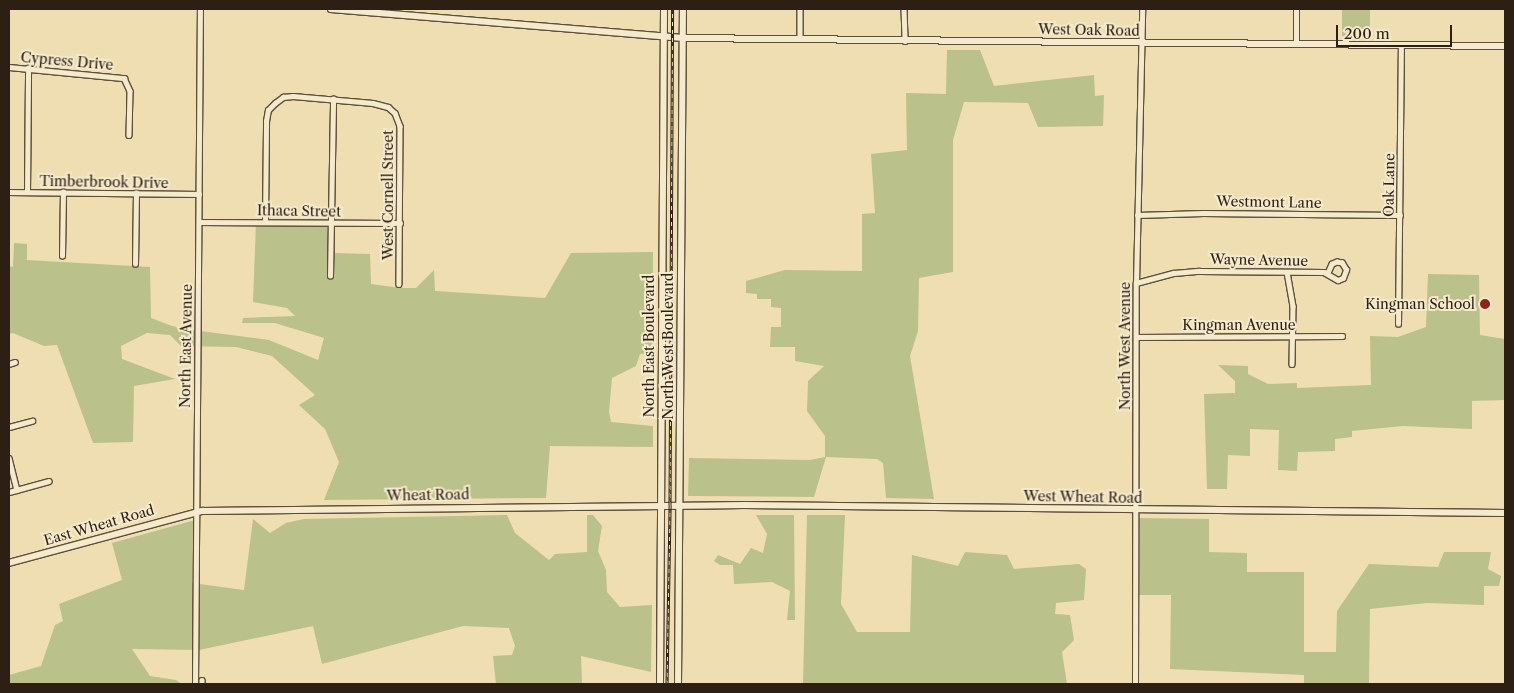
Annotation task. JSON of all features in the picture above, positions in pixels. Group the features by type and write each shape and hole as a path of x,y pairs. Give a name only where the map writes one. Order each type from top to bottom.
{"main road":[{"name":"North East Boulevard","path":"660,684 664,9"},
{"name":"North West Boulevard","path":"678,684 683,9"}],"street":[{"name":"North East Avenue","path":"195,684 200,9"},
{"name":"West Oak Road","path":"331,9 673,38 1505,46"},
{"path":"800,9 800,40"},
{"path":"904,9 905,41"},
{"name":"North West Avenue","path":"1135,684 1136,283 1142,9"},
{"path":"1296,9 1296,44"},
{"name":"Oak Lane","path":"1398,324 1401,46"},
{"name":"Cypress Drive","path":"9,66 124,78 130,91 129,135"},
{"path":"27,192 28,68"},
{"name":"West Cornell Street","path":"265,222 266,128 268,110 279,99 288,96 378,104 388,107 395,113 400,126 400,284"},
{"path":"330,276 333,100"},
{"name":"Timberbrook Drive","path":"9,192 199,194"},
{"path":"62,256 63,192"},
{"path":"135,264 136,193"},
{"name":"Westmont Lane","path":"1137,215 1203,213 1400,215"},
{"name":"Ithaca Street","path":"199,222 400,223"},
{"name":"Wayne Avenue","path":"1136,283 1186,271 1324,272 1338,280 1344,278 1346,270 1342,263 1337,262 1332,264 1328,273"},
{"path":"1287,272 1293,306 1292,364"},
{"name":"Kingman Avenue","path":"1136,337 1342,336"},
{"path":"9,364 15,362"},
{"path":"9,427 32,420"},
{"path":"9,458 17,490"},
{"path":"9,492 48,481"},
{"name":"West Wheat Road","path":"661,505 1505,513"},
{"name":"Wheat Road","path":"196,511 661,505"},
{"name":"East Wheat Road","path":"9,563 196,511"}],"green space":[{"path":"1336,9 1370,9 1370,36 1342,36 1342,10"},
{"path":"947,50 980,50 994,86 1094,75 1095,96 1104,95 1103,126 1038,127 1028,103 964,102 953,140 953,272 919,278 918,331 910,356 934,499 886,498 883,463 877,459 826,457 814,497 688,496 689,458 810,460 825,457 825,436 807,411 808,381 824,366 795,361 795,347 770,347 771,327 781,327 781,308 771,307 771,299 757,299 757,294 746,293 746,281 785,270 862,271 862,214 875,213 871,154 907,150 906,93 946,94"},
{"path":"256,222 331,223 333,253 370,254 371,284 416,288 434,270 435,291 545,298 571,253 653,252 653,353 640,354 636,366 612,378 609,412 611,422 653,426 653,447 550,446 546,498 324,500 339,462 325,429 299,405 315,395 272,356 236,347 181,346 170,335 147,333 121,346 122,359 175,379 134,386 133,442 93,443 57,345 44,346 13,333 9,334 9,266 13,267 14,243 27,244 27,260 150,267 151,318 172,326 269,340 318,360 324,338 275,323 242,323 243,318 295,316 287,308 253,302"},
{"path":"1428,274 1479,275 1480,335 1505,339 1505,400 1472,401 1472,429 1403,426 1352,431 1352,437 1335,439 1335,451 1298,452 1297,471 1278,470 1279,430 1250,429 1250,456 1228,455 1227,489 1207,489 1204,394 1235,393 1235,381 1218,365 1248,366 1248,374 1268,384 1297,383 1297,388 1371,385 1370,336 1398,337 1426,327"},
{"path":"507,515 515,533 549,560 555,554 587,552 587,515 593,515 602,526 598,551 606,570 607,592 620,607 652,605 651,672 581,656 582,684 496,684 493,656 512,655 515,646 509,628 463,626 322,664 313,626 199,650 132,649 150,676 176,680 182,684 9,684 9,675 41,666 55,625 63,621 59,604 122,580 112,543 195,520 192,583 244,590 253,519 270,533 286,523 304,519"},
{"path":"756,515 794,515 795,620 787,620 790,591 772,582 734,584 733,565 720,565 714,561 718,555 740,564 751,548 763,553 767,534"},
{"path":"807,515 845,515 841,604 857,632 910,632 912,555 958,566 965,552 1007,555 1014,569 1079,564 1086,569 1084,600 1056,603 1055,614 1070,615 1074,640 1062,652 1067,684 803,684"},
{"path":"1136,518 1209,519 1209,552 1247,553 1247,572 1304,572 1304,652 1336,652 1337,611 1369,564 1438,567 1444,552 1491,552 1488,569 1501,576 1499,586 1484,586 1484,605 1427,603 1370,609 1369,684 1304,684 1304,675 1170,669 1171,595 1135,595"}],"railway":[{"path":"667,684 673,9"}],"place":[{"name":"Kingman School","path":"1485,304"}]}
